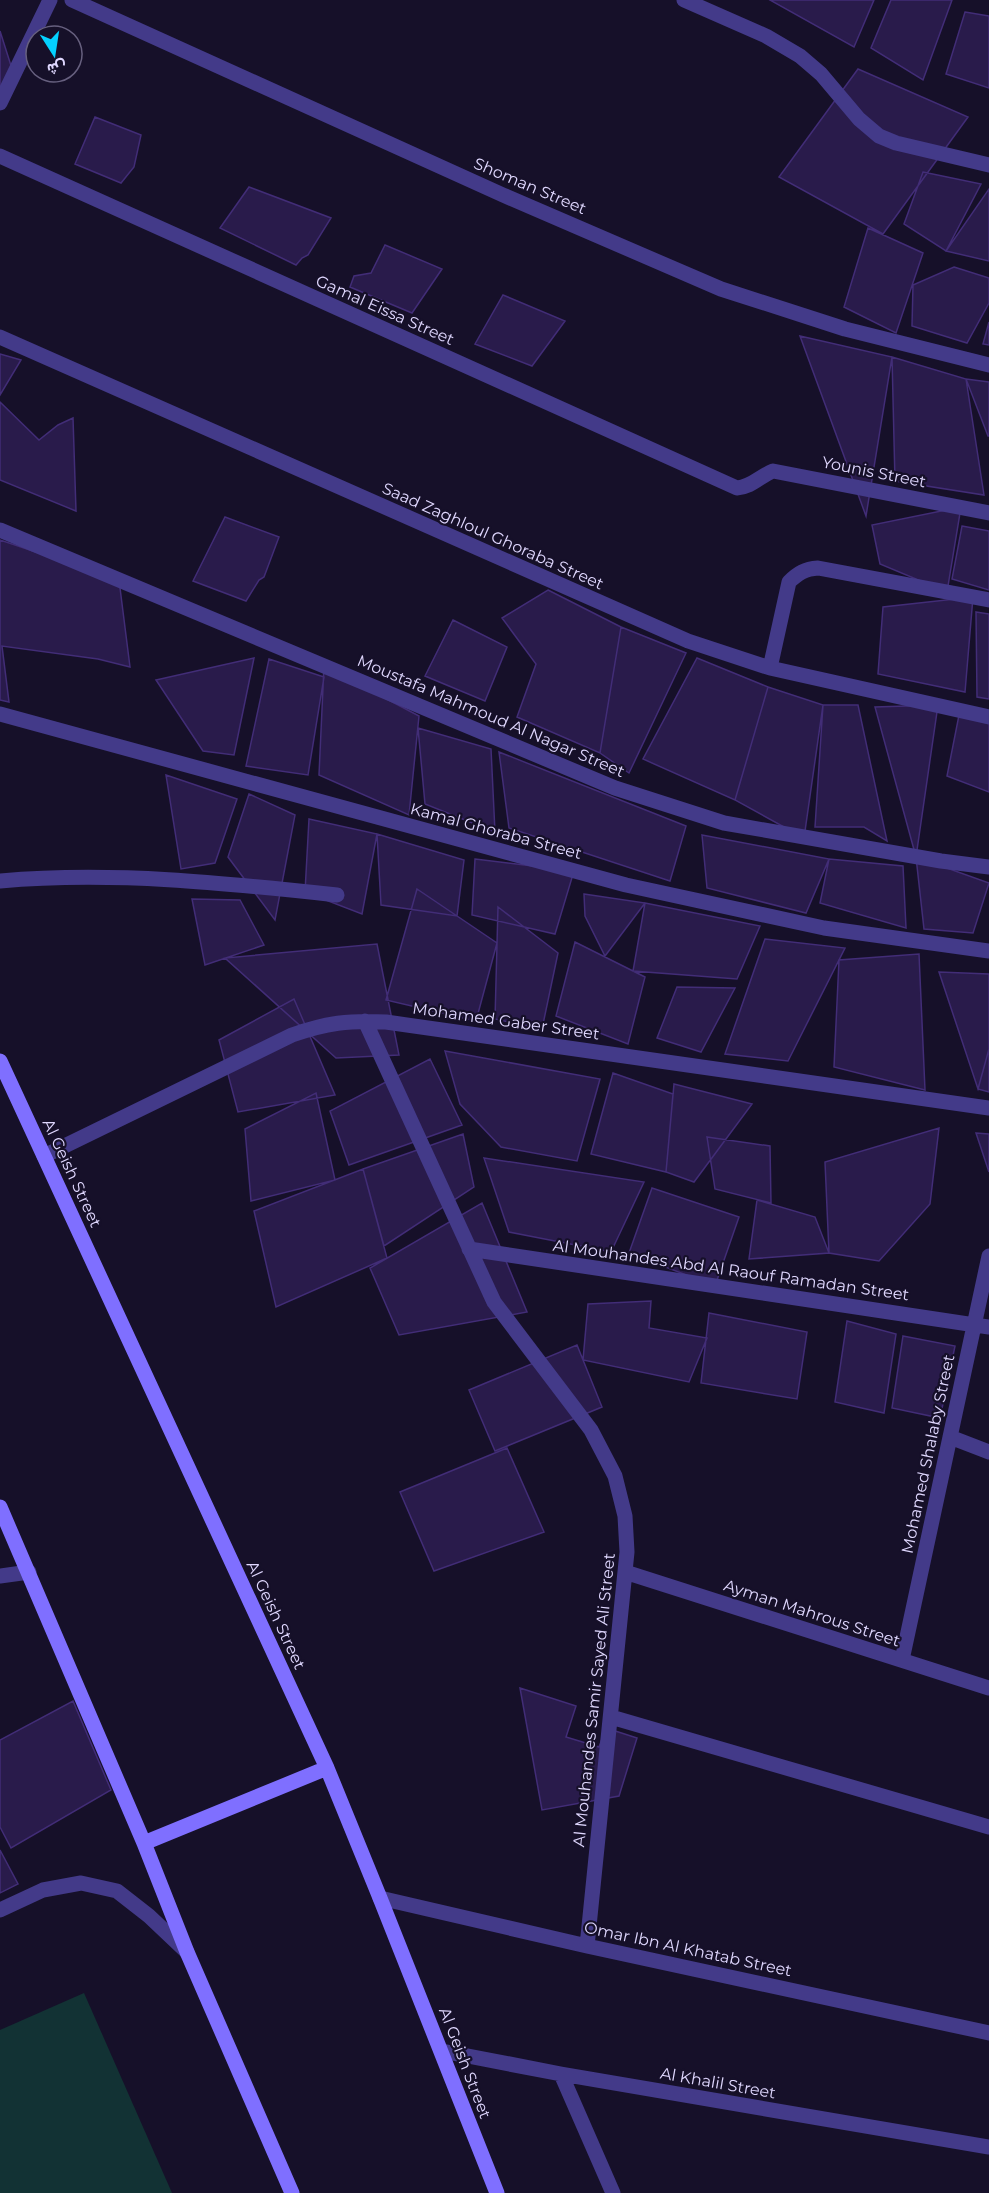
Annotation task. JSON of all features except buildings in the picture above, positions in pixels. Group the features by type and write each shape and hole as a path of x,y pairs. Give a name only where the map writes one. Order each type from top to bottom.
{"main road":[{"name":"Al Geish Street","path":"0,1061 327,1768 497,2193"},
{"path":"0,1507 6,1532 29,1572 292,2193"},
{"path":"144,1843 327,1768"}],"street":[{"path":"0,103 50,0"},
{"name":"Shoman Street","path":"72,0 493,190 721,289 845,329 989,365"},
{"path":"684,0 766,36 800,56 821,74 859,119 879,136 896,143 989,165"},
{"name":"Gamal Eissa Street","path":"0,156 737,488 747,487 756,482"},
{"name":"Saad Zaghloul Ghoraba Street","path":"0,337 688,641 770,668 989,717"},
{"name":"Younis Street","path":"756,482 762,475 773,471 989,513"},
{"name":"Moustafa Mahmoud Al Nagar Street","path":"0,530 615,788 724,823 941,861 989,867"},
{"path":"770,668 789,582 797,574 807,569 818,568 989,600"},
{"name":"Kamal Ghoraba Street","path":"0,714 626,885 824,928 989,951"},
{"path":"0,880 130,878 234,884 337,895"},
{"name":"Mohamed Gaber Street","path":"44,1156 292,1035 322,1024 365,1021 386,1022 989,1108"},
{"name":"Al Mouhandes Samir Sayed Ali Street","path":"365,1021 494,1302 591,1430 615,1476 625,1516 627,1552 587,1946"},
{"name":"Al Mouhandes Abd Al Raouf Ramadan Street","path":"469,1249 981,1325"},
{"name":"Mohamed Shalaby Street","path":"902,1660 950,1437 981,1325 989,1256"},
{"path":"950,1437 989,1452"},
{"path":"0,1576 29,1572"},
{"name":"Ayman Mahrous Street","path":"625,1572 989,1688"},
{"path":"611,1716 989,1827"},
{"path":"0,1910 43,1890 81,1883 117,1891 149,1916 188,1952"},
{"name":"Omar Ibn Al Khatab Street","path":"380,1898 587,1946 989,2033"},
{"name":"Al Khalil Street","path":"442,2051 561,2074 989,2147"},
{"path":"561,2074 613,2193"}],"green space":[{"path":"84,1993 172,2193 0,2193 0,2030"}]}
